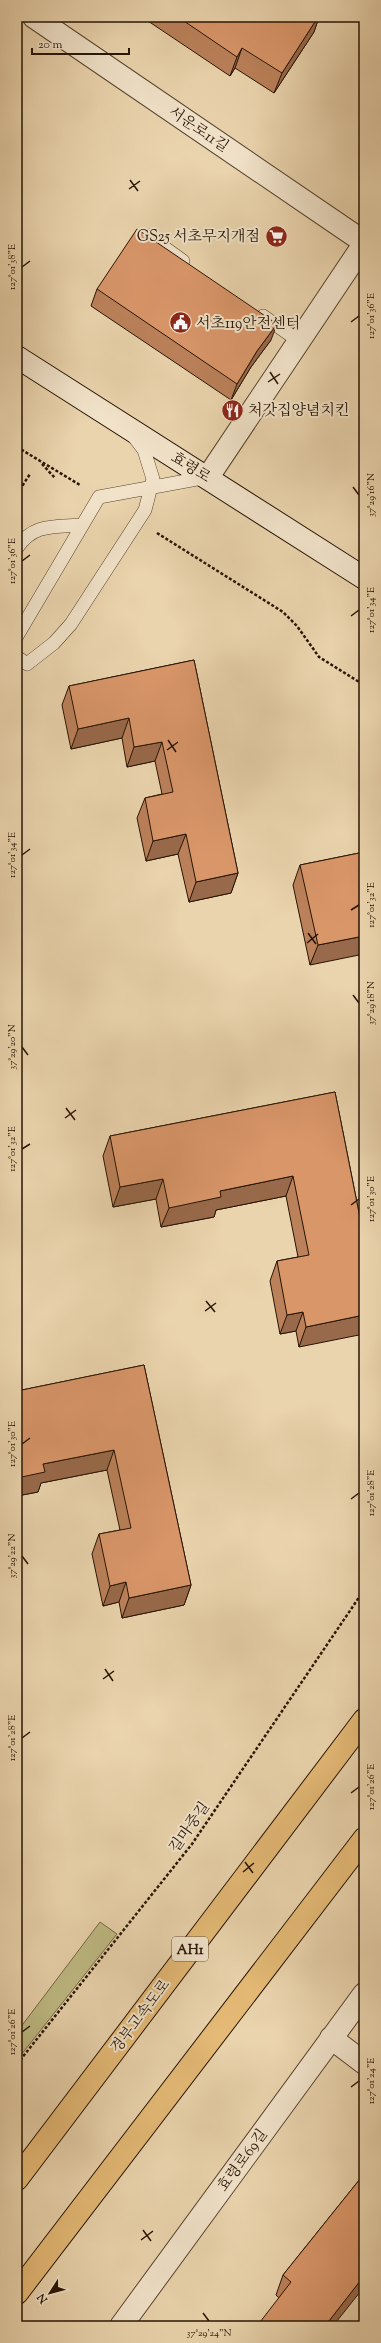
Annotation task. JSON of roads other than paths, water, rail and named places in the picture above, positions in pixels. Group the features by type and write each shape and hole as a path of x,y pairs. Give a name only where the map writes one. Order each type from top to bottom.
{"highway":[{"name":"경부고속도로","path":"17,2179 364,1720"},
{"path":"17,2293 364,1839"}],"street":[{"name":"서운로11길","path":"34,17 362,252"},
{"path":"208,477 299,341 362,252"},
{"name":"효령로","path":"17,357 208,477 364,578"},
{"name":"효령로69길","path":"121,2326 364,1994"},
{"path":"331,2038 364,2063"}],"lane":[{"path":"147,235 192,266"},
{"path":"255,310 299,341"},
{"path":"17,657 28,664 63,634 145,510 152,487 150,466 144,450 126,426"},
{"path":"17,636 99,497 208,477"},
{"path":"17,548 22,540 34,530 82,525"}],"place":[{"name":"GS25 서초무지개점","path":"276,236"},
{"name":"서초119안전센터","path":"181,323"},
{"name":"처갓집양념치킨","path":"232,410"}]}
